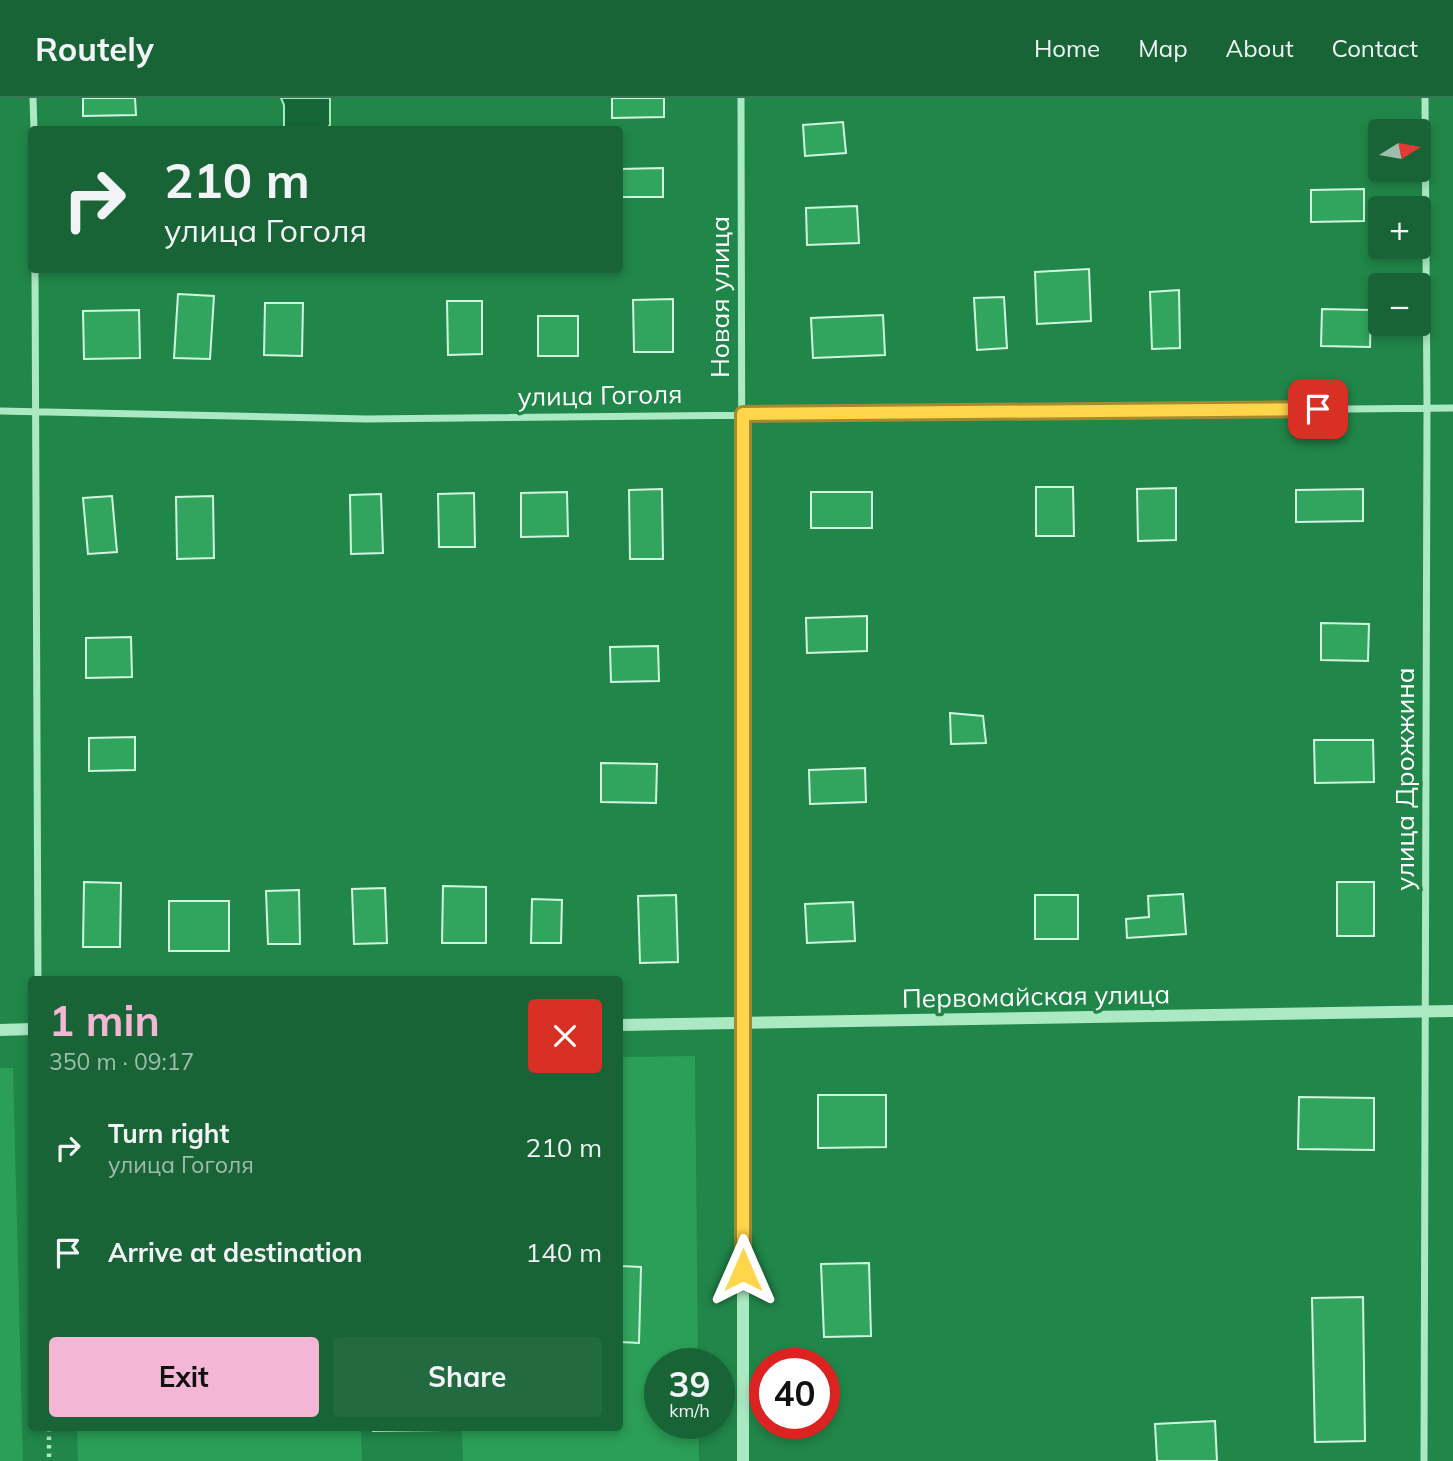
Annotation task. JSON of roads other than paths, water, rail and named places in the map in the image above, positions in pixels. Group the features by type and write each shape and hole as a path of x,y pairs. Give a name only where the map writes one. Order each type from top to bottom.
{"street":[{"path":"33,98 34,126"},
{"name":"Новая улица","path":"741,98 743,1461"},
{"name":"улица Дрожжина","path":"1424,1461 1427,407 1425,98"},
{"path":"35,273 38,976"},
{"name":"улица Гоголя","path":"0,411 366,419 1453,408"},
{"name":"Первомайская улица","path":"623,1025 1453,1011"},
{"path":"0,1030 28,1029"}]}
